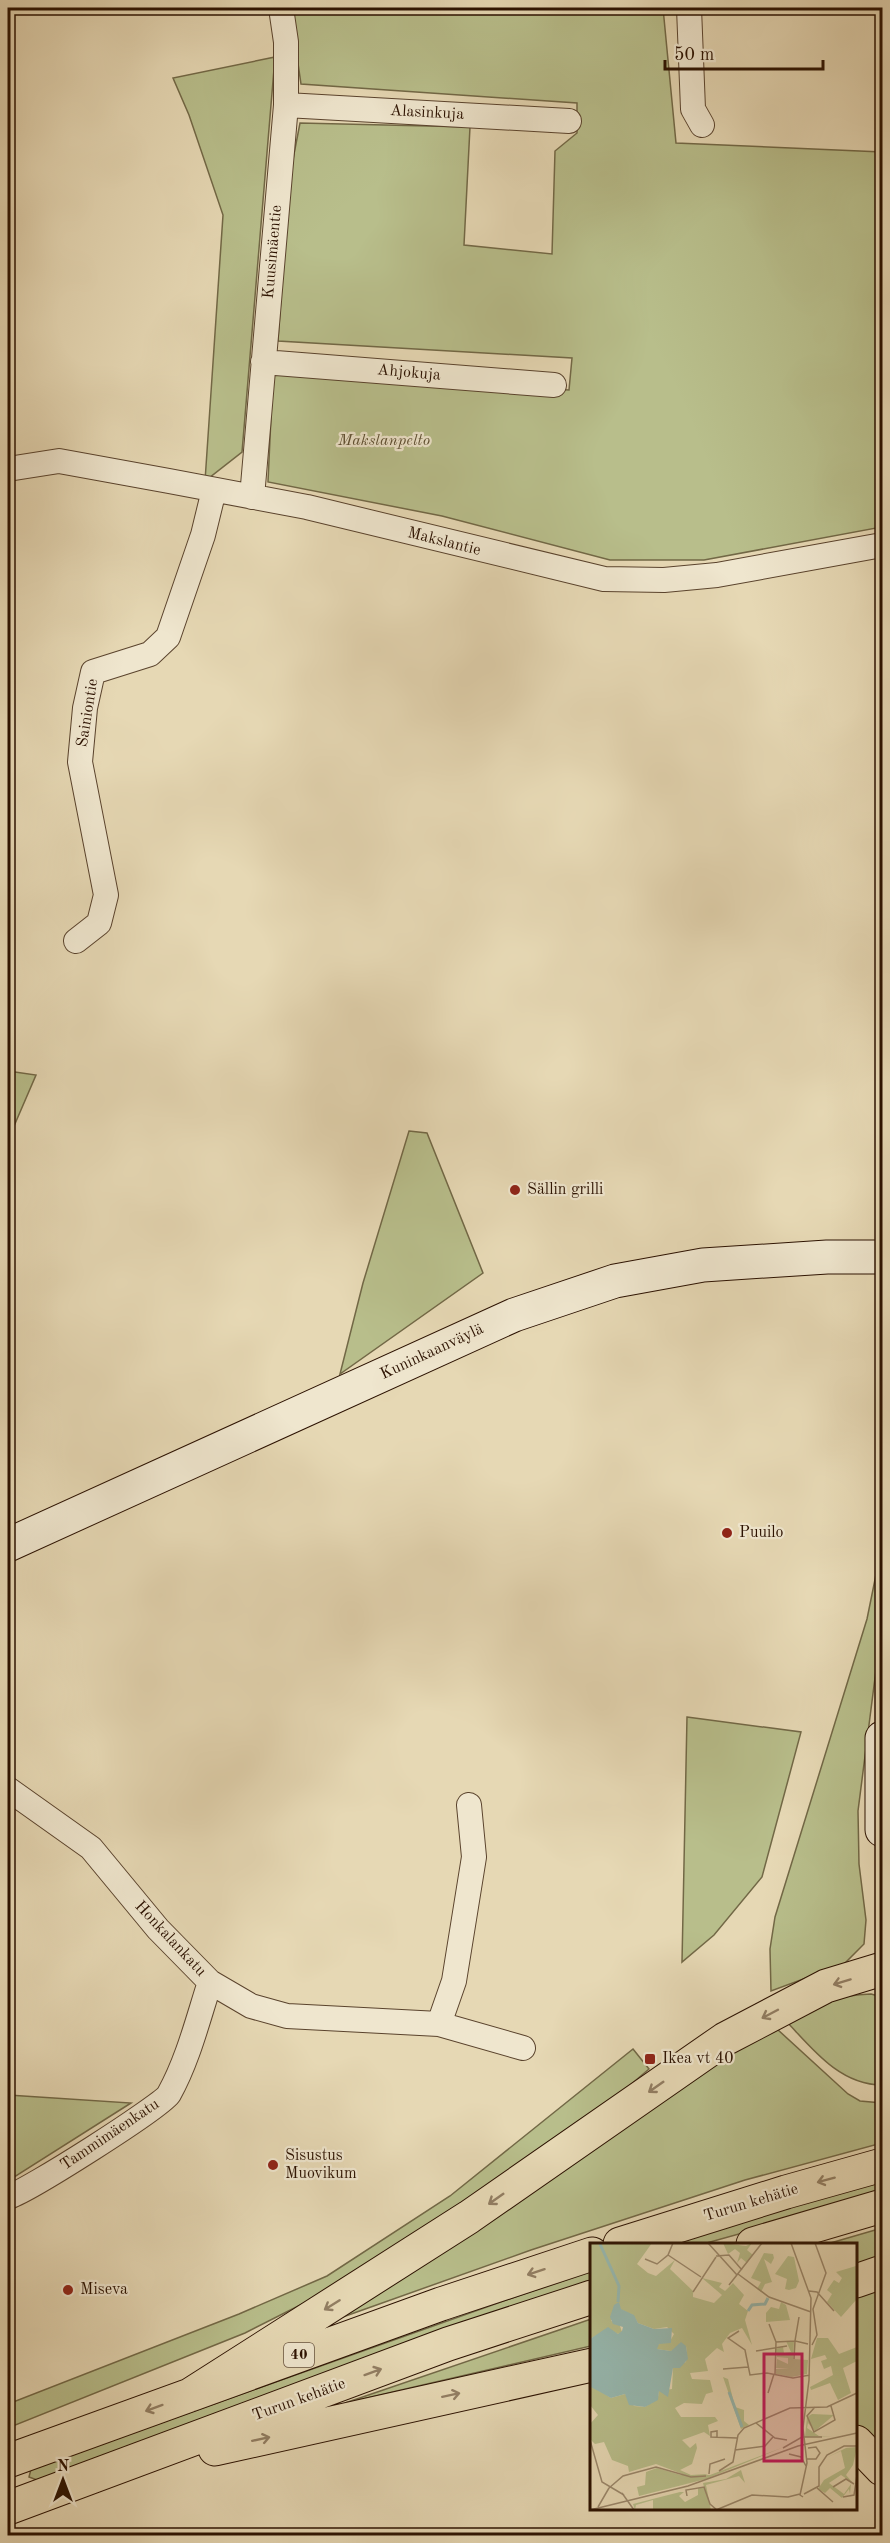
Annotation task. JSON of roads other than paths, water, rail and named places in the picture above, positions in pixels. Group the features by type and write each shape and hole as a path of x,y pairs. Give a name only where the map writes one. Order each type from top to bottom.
{"highway":[{"path":"190,2395 469,2217 739,2031 826,1986 882,1969"},
{"name":"Turun kehätie","path":"623,2243 786,2192 882,2165"},
{"path":"756,2243 882,2206"},
{"name":"40","path":"8,2462 441,2304 590,2254"},
{"path":"857,2280 882,2272"},
{"name":"Turun kehätie","path":"8,2508 448,2344 590,2297"},
{"path":"102,2474 519,2380 588,2368"},
{"path":"857,2444 882,2469"}],"street":[{"name":"Kuusimäentie","path":"252,496 286,105 286,42 281,8"},
{"path":"689,8 693,109 702,125"},
{"name":"Alasinkuja","path":"286,105 569,121"},
{"name":"Ahjokuja","path":"263,362 554,385"},
{"name":"Makslantie","path":"8,469 59,461 252,496 307,507 604,579 664,580 717,575 882,545"},
{"name":"Sainiontie","path":"75,941 99,922 106,895 80,762 85,708 93,672 150,654 168,637 203,535 214,489"},
{"name":"Kuninkaanväylä","path":"8,1545 514,1315 615,1281 702,1265 827,1257 882,1257"},
{"path":"882,1738 882,1830"},
{"name":"Honkalankatu","path":"8,1789 91,1848 158,1929 210,1982 251,2006 287,2016 439,2024 523,2048"},
{"path":"439,2024 453,1981 474,1857 469,1805"},
{"name":"Tammimäenkatu","path":"8,2197 42,2181 168,2096 185,2057 210,1982"}],"place":[{"name":"Sällin grilli","path":"515,1190"},
{"name":"Puuilo","path":"727,1533"},
{"name":"Ikea vt 40","path":"650,2059"},
{"name":"Sisustus Muovikum","path":"273,2165"},
{"name":"Miseva","path":"68,2290"}],"park label":[{"name":"Makslanpelto","path":"384,441"}]}
